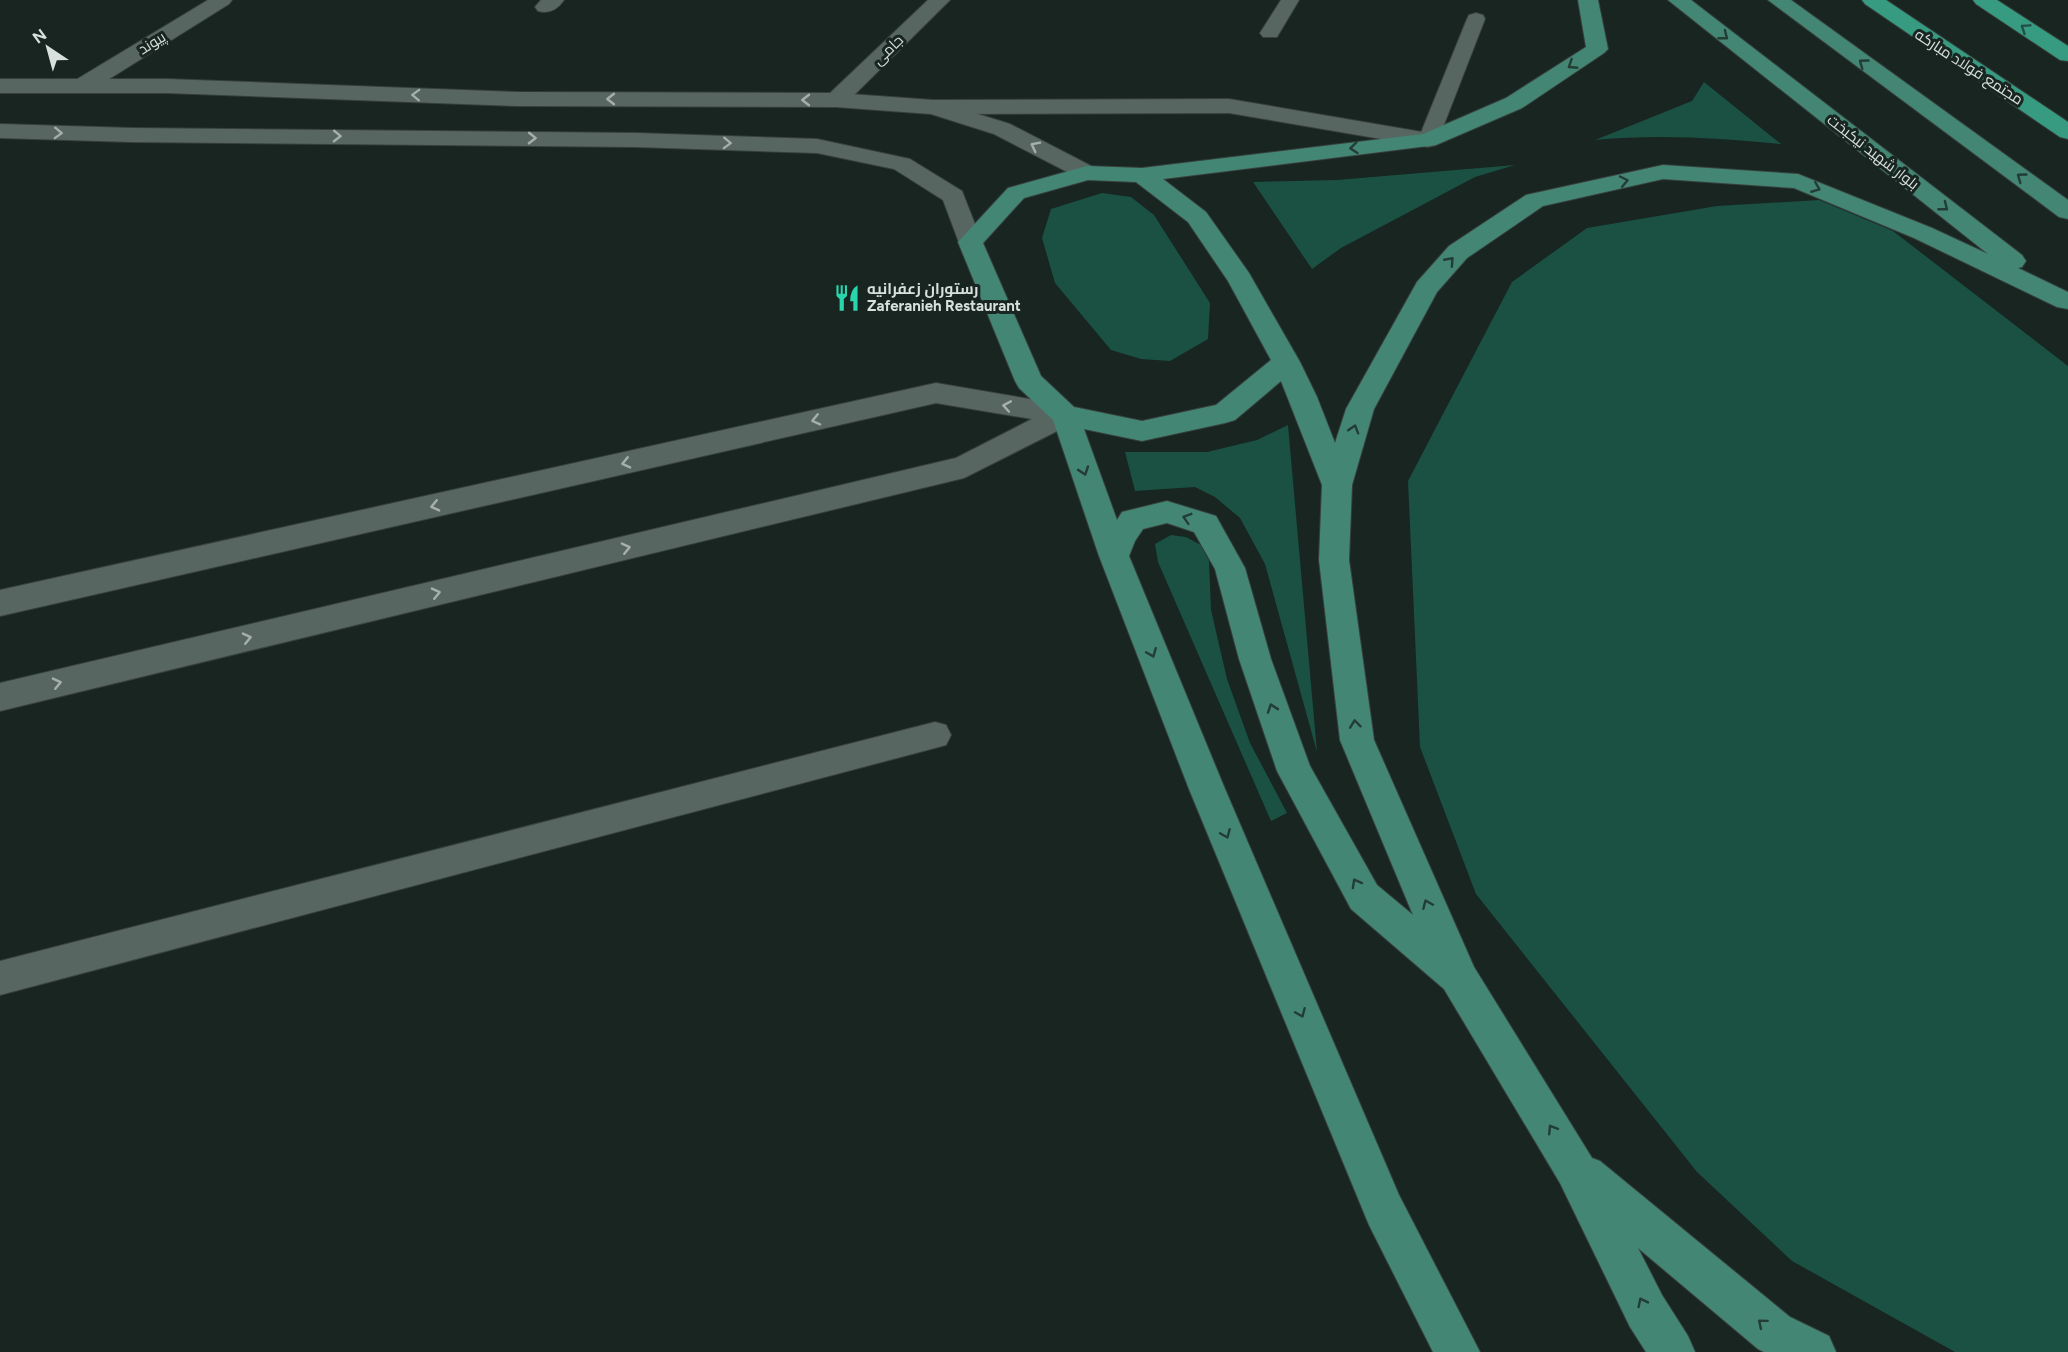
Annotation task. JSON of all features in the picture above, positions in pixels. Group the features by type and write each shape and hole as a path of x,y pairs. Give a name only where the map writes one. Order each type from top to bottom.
{"highway":[{"name":"مجتمع فولاد مبارکه","path":"1872,0 2068,132"},
{"path":"1983,0 2068,55"}],"main road":[{"path":"1457,1352 1384,1210 1207,789 1113,556 1065,415 1029,381 970,242 1016,193 1088,173 1142,175 1428,140 1514,103 1597,49 1588,0"},
{"name":"بلوار شهید نیکبخت","path":"1678,0 2067,302"},
{"path":"1778,0 2068,212"},
{"path":"1672,1352 1646,1311 1575,1167 1460,980 1357,740 1334,560 1337,485 1360,409 1426,288 1458,252 1535,201 1663,172 1798,181 1923,233 2067,302"},
{"path":"1142,175 1197,217 1240,279 1303,397 1337,485"},
{"path":"1065,415 1142,431 1225,413 1286,362"},
{"path":"1113,556 1121,537 1133,520 1167,512 1205,524 1230,568 1255,659 1294,771 1364,897 1460,980"},
{"path":"1575,1167 1774,1333 1813,1352"}],"street":[{"name":"پیوند","path":"82,86 222,0"},
{"name":"جامی","path":"836,100 940,0"},
{"path":"0,86 167,86 472,97 836,100 933,107 1229,106 1428,140"},
{"path":"277,136 315,123 329,92"},
{"path":"424,137 441,111 472,97"},
{"path":"933,107 1002,129 1088,173"},
{"path":"0,131 636,140 817,146 902,164 920,174 954,196 970,242"},
{"path":"0,603 936,393 1065,415"},
{"path":"0,697 964,467 1065,415"}],"lane":[{"path":"1270,33 1290,0"},
{"path":"1428,140 1476,20"},
{"path":"0,978 935,735"}],"green space":[{"path":"1704,82 1781,144 1642,137 1595,140 1692,101"},
{"path":"1515,165 1475,177 1341,248 1312,269 1253,182 1337,180"},
{"path":"1102,193 1131,197 1154,215 1210,303 1208,339 1170,361 1141,359 1111,350 1055,283 1042,238 1051,209"},
{"path":"1819,200 1893,231 2068,366 2068,1352 1955,1352 1792,1261 1697,1172 1476,894 1420,747 1408,481 1512,282 1587,228 1717,206"},
{"path":"1288,425 1317,752 1265,564 1240,518 1215,497 1195,487 1135,491 1125,452 1207,452 1257,440"},
{"path":"1171,535 1186,537 1201,545 1209,561 1211,610 1227,679 1250,743 1287,813 1271,821 1158,562 1155,544"}],"place":[{"name":"رستوران زعفرانیه Zaferanieh Restaurant","path":"847,298"}]}
